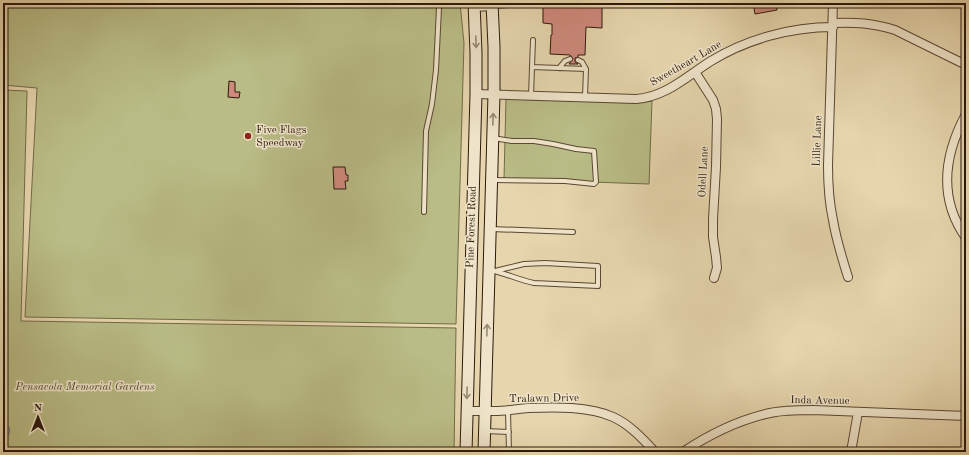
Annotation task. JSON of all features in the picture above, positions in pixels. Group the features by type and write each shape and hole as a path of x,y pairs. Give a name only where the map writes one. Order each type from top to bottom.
{"main road":[{"name":"Pine Forest Road","path":"466,452 476,94 474,5"},
{"name":"Pine Forest Road","path":"484,452 486,369 492,270 490,229 494,47 492,5"},
{"path":"473,214 491,214"},
{"path":"468,369 486,369"}],"street":[{"name":"Lillie Lane","path":"833,3 828,183 832,219 848,276"},
{"path":"474,5 492,5"},
{"name":"Sweetheart Lane","path":"476,94 636,99 648,97 661,93 728,52 760,39 796,30 833,25 865,23 885,26 906,34 966,65"},
{"name":"Odell Lane","path":"695,72 713,100 717,119 713,237 717,268 714,278"},
{"path":"966,114 950,152 947,181 949,198 954,215 966,238"},
{"name":"Tralawn Drive","path":"467,411 557,408 601,412 614,417 625,424 640,436 655,452"},
{"name":"Inda Avenue","path":"684,452 704,438 735,424 771,413 813,410 966,416"},
{"path":"852,452 858,412"}],"lane":[{"path":"492,5 522,3"},
{"path":"424,212 426,131 432,104 436,70 439,8"},
{"path":"528,96 532,67 533,40"},
{"path":"559,68 570,59"},
{"path":"578,60 582,62 586,70 585,97"},
{"path":"532,67 586,70"},
{"path":"492,180 566,181 594,184 596,182 594,151 534,141 493,138"},
{"path":"490,229 573,232"},
{"path":"545,263 598,266 598,286 534,283 492,270 524,264 545,263"},
{"path":"508,410 509,452"},
{"path":"484,431 509,432"}],"green space":[{"name":"Five Flags Speedway","path":"3,3 460,3 464,43 456,324 25,317 37,88 3,85"},
{"name":"Pensacola Memorial Gardens","path":"3,90 27,91 21,321 456,328 454,452 3,452"},
{"path":"506,99 636,103 652,101 649,184 504,179"}],"water":[{"path":"3,424 9,427 10,431 4,441 5,444 3,447"}],"building":[{"path":"543,3 602,3 602,28 586,27 585,55 578,55 578,57 575,58 575,62 578,64 569,64 573,59 570,55 550,54 552,24 543,23"},
{"path":"753,3 776,3 777,10 755,14"},
{"path":"229,81 235,82 235,92 240,92 239,98 228,97"},
{"path":"333,167 345,167 346,175 348,175 348,181 345,181 346,189 334,189"}],"place":[{"name":"Five Flags Speedway","path":"248,136"}]}
